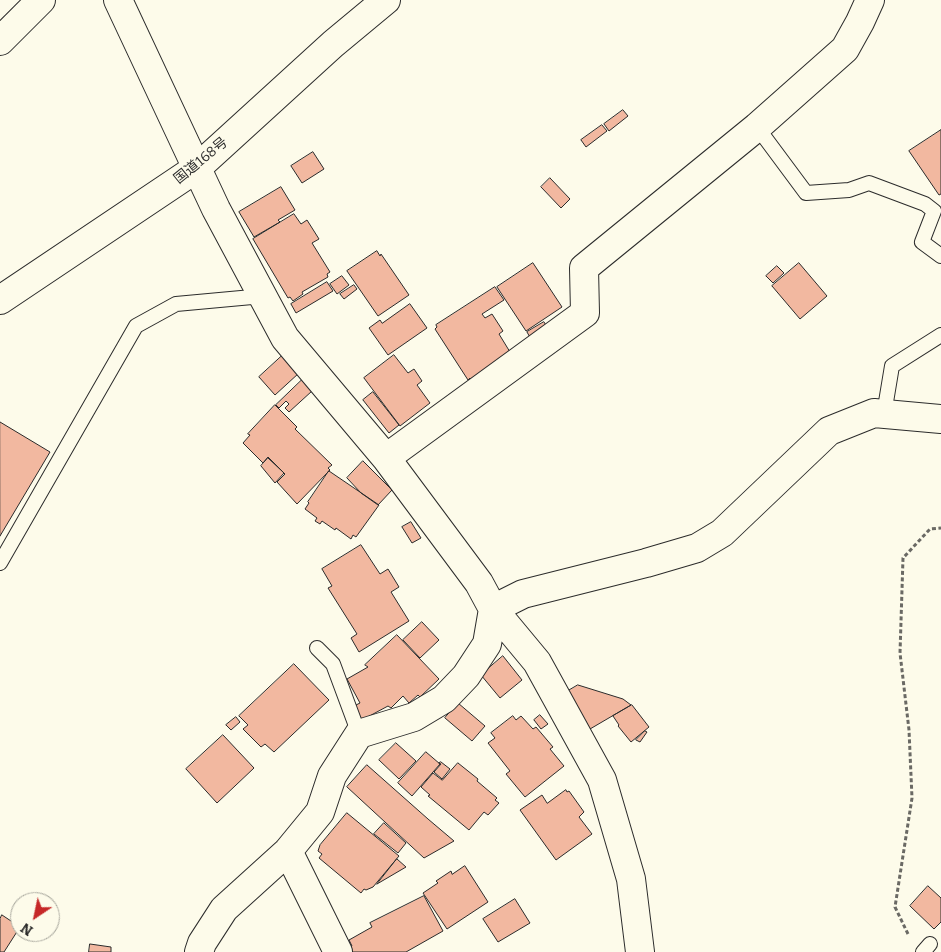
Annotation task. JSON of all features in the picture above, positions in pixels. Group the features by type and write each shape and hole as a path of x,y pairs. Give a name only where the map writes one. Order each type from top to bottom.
{"main road":[{"path":"0,41 41,0"},
{"path":"118,0 216,209 285,338 386,458 479,583 493,609 537,662 602,780 631,879 640,952"},
{"name":"国道168号","path":"0,300 197,168 333,44 386,0"},
{"path":"386,458 585,313 584,268 757,127 846,49 870,0"},
{"path":"493,609 524,594 637,566 697,548 722,533 829,431 874,413 941,419"},
{"path":"199,952 202,943 224,909 288,851 320,812 332,776 359,734 414,717 444,699 466,676 487,644 493,609"},
{"path":"288,851 338,952"}],"lane":[{"path":"757,127 806,193 849,190 869,183 925,204 934,211 922,242 941,256"},
{"path":"0,563 136,326 176,304 263,296"},
{"path":"884,414 892,366 941,335"},
{"path":"317,648 333,664 359,734"}],"path":[{"path":"909,938 895,907 912,798 909,730 900,653 903,558 930,529 941,528"}],"building":[{"path":"623,110 628,116 609,131 604,124"},
{"path":"602,125 607,131 586,147 581,140"},
{"path":"941,130 941,194 939,195 909,151"},
{"path":"313,152 324,169 302,183 291,166"},
{"path":"550,178 570,199 561,208 541,187"},
{"path":"281,187 295,210 278,220 280,222 254,237 239,212"},
{"path":"294,214 301,224 307,220 319,239 312,243 330,272 327,274 328,277 302,292 303,294 293,301 290,297 288,298 253,239"},
{"path":"377,251 409,295 378,316 347,271"},
{"path":"533,263 562,307 526,331 497,287"},
{"path":"799,263 827,296 800,319 772,286"},
{"path":"777,266 784,273 773,283 766,276"},
{"path":"342,276 349,285 337,294 330,284"},
{"path":"327,282 333,291 296,313 291,304"},
{"path":"354,285 357,289 344,299 340,294"},
{"path":"495,287 504,300 482,314 485,318 492,314 503,331 499,334 510,352 472,381 470,378 468,380 435,329 436,325"},
{"path":"410,304 427,328 388,355 369,328 380,320 382,323"},
{"path":"544,322 549,330 532,341 527,332"},
{"path":"283,355 299,373 275,395 259,377"},
{"path":"394,355 408,373 414,369 422,381 417,385 430,403 400,426 364,378"},
{"path":"302,380 312,391 289,412 285,408 289,404 286,401 279,408 276,405"},
{"path":"373,392 399,425 389,433 363,400"},
{"path":"275,405 297,427 295,429 332,465 328,468 330,470 297,504 277,482 285,474 268,457 263,463 243,443 250,435 248,434"},
{"path":"0,422 50,452 0,536"},
{"path":"268,458 284,473 275,483 261,466"},
{"path":"363,461 392,490 378,505 361,493 347,478"},
{"path":"329,471 379,505 356,537 353,535 351,539 322,521 320,524 315,521 317,518 305,509"},
{"path":"411,522 421,538 412,543 402,527"},
{"path":"361,545 380,574 388,569 399,587 391,592 409,621 359,652 351,638 357,634 328,588 332,586 322,569"},
{"path":"422,622 439,640 420,658 403,640"},
{"path":"397,635 439,679 420,697 418,695 409,703 403,696 391,708 388,706 362,720 354,706 360,703 347,679 368,667 365,665"},
{"path":"503,656 522,680 500,698 481,675"},
{"path":"294,664 329,700 274,752 265,744 261,747 243,729 248,725 239,716"},
{"path":"578,685 623,699 631,705 590,729 568,691"},
{"path":"458,703 485,726 472,741 445,718"},
{"path":"632,705 649,727 631,742 618,726 613,716"},
{"path":"540,715 548,724 541,729 534,720"},
{"path":"513,716 516,720 521,716 533,729 536,727 553,747 550,749 564,766 525,797 506,774 510,771 488,743 495,738 491,733"},
{"path":"236,717 240,722 231,730 226,725"},
{"path":"645,731 647,732 640,742 636,740"},
{"path":"223,735 254,768 217,803 186,769"},
{"path":"396,743 416,761 399,779 379,760"},
{"path":"426,752 440,764 412,796 398,783"},
{"path":"441,762 450,769 442,779 434,772"},
{"path":"458,763 478,779 477,781 497,798 495,800 499,803 488,815 484,812 469,830 428,796 430,795 421,787 433,773 442,780"},
{"path":"367,765 454,841 424,858 347,787"},
{"path":"566,790 567,792 569,791 584,812 579,817 592,834 556,860 520,810 542,795 547,803"},
{"path":"347,813 399,856 373,887 364,889 361,893 319,858 322,854 318,851 320,845"},
{"path":"384,823 406,843 398,853 374,834"},
{"path":"397,859 406,867 377,884"},
{"path":"465,866 488,902 447,929 423,893 451,871 452,874"},
{"path":"928,886 941,898 941,922 934,929 910,906"},
{"path":"424,896 443,931 406,952 350,952 348,948 352,946 349,940 372,927 370,923"},
{"path":"515,899 530,923 498,942 483,919"},
{"path":"2,915 10,920 10,942 4,952 0,952 0,919"},
{"path":"90,944 111,947 111,952 89,952"}]}
